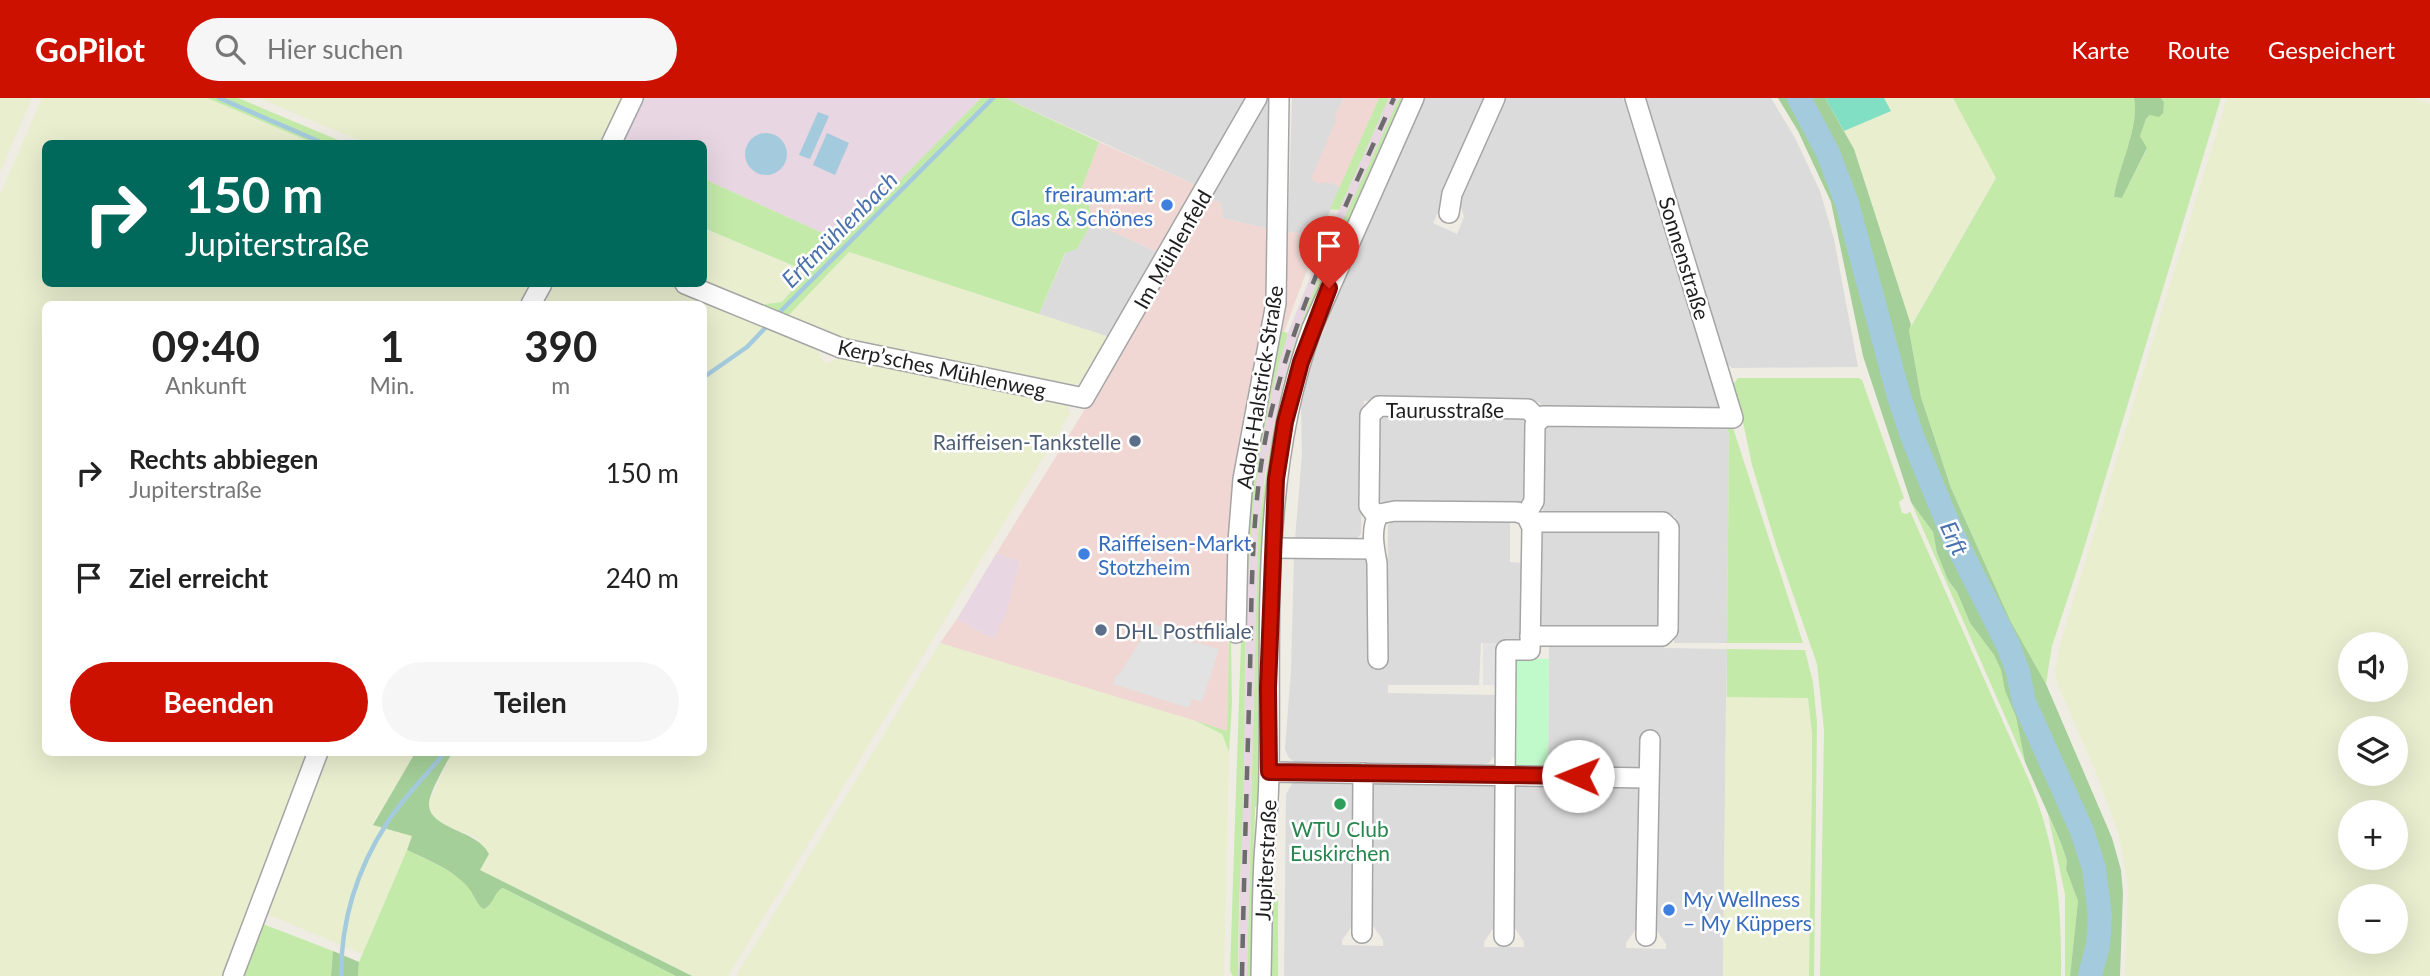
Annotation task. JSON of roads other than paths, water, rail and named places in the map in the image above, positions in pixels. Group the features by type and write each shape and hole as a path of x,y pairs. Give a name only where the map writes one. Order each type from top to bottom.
{"street":[{"path":"613,140 633,98"},
{"name":"Im Mühlenfeld","path":"1084,398 1257,98"},
{"name":"Adolf-Halstrick-Straße","path":"1236,633 1238,542 1243,479 1276,303 1279,98"},
{"name":"Jupiterstraße","path":"1261,976 1269,772 1268,688 1272,548 1276,479 1282,438 1301,362 1320,309 1414,98"},
{"path":"1449,213 1452,194 1495,98"},
{"name":"Sonnenstraße","path":"1635,98 1733,418"},
{"name":"Kerp’sches Mühlenweg","path":"692,287 860,354 1084,398"},
{"name":"Taurusstraße","path":"1378,659 1377,564 1374,549 1377,517 1369,506 1370,415 1379,406 1528,409 1539,420"},
{"name":"Taurusstraße","path":"1530,636 1528,519 1534,501 1535,425 1539,420 1543,416 1733,418"},
{"path":"1377,517 1383,512 1395,511 1517,512 1528,519 1663,522 1669,528 1668,630 1662,636 1530,636 1530,650 1506,650 1504,936"},
{"path":"1272,548 1374,549"},
{"path":"1646,936 1650,740"},
{"path":"233,976 316,756"},
{"path":"1269,772 1648,778"},
{"path":"1362,933 1363,773"}],"water":[{"path":"818,112 829,116 810,159 799,155"},
{"path":"766,133 781,139 787,154 781,169 766,175 751,169 745,154 751,139"},
{"path":"827,133 849,143 835,175 813,165"}],"waterway":[{"path":"219,98 316,140"},
{"name":"Erftmühlenbach","path":"776,316 993,98"},
{"name":"Erft","path":"1799,98 1828,153 1847,203 1912,436 1953,536 2008,645 2018,672 2024,702 2082,831 2094,868 2100,917 2098,945 2090,976"},
{"name":"Erftmühlenbach","path":"707,375 747,347 768,325"},
{"name":"Erftmühlenbach","path":"341,976 348,916 367,859 393,814 442,756"}],"railway":[{"path":"1242,976 1252,574 1264,448 1270,417 1294,335 1341,215 1394,98"}],"place":[{"name":"freiraum:art Glas & Schönes","path":"1167,205"},
{"name":"Raiffeisen-Tankstelle","path":"1135,441"},
{"name":"Raiffeisen-Markt Stotzheim","path":"1084,554"},
{"name":"DHL Postfiliale","path":"1101,630"},
{"name":"WTU Club Euskirchen","path":"1340,804"},
{"name":"My Wellness – My Küppers","path":"1669,910"}]}
